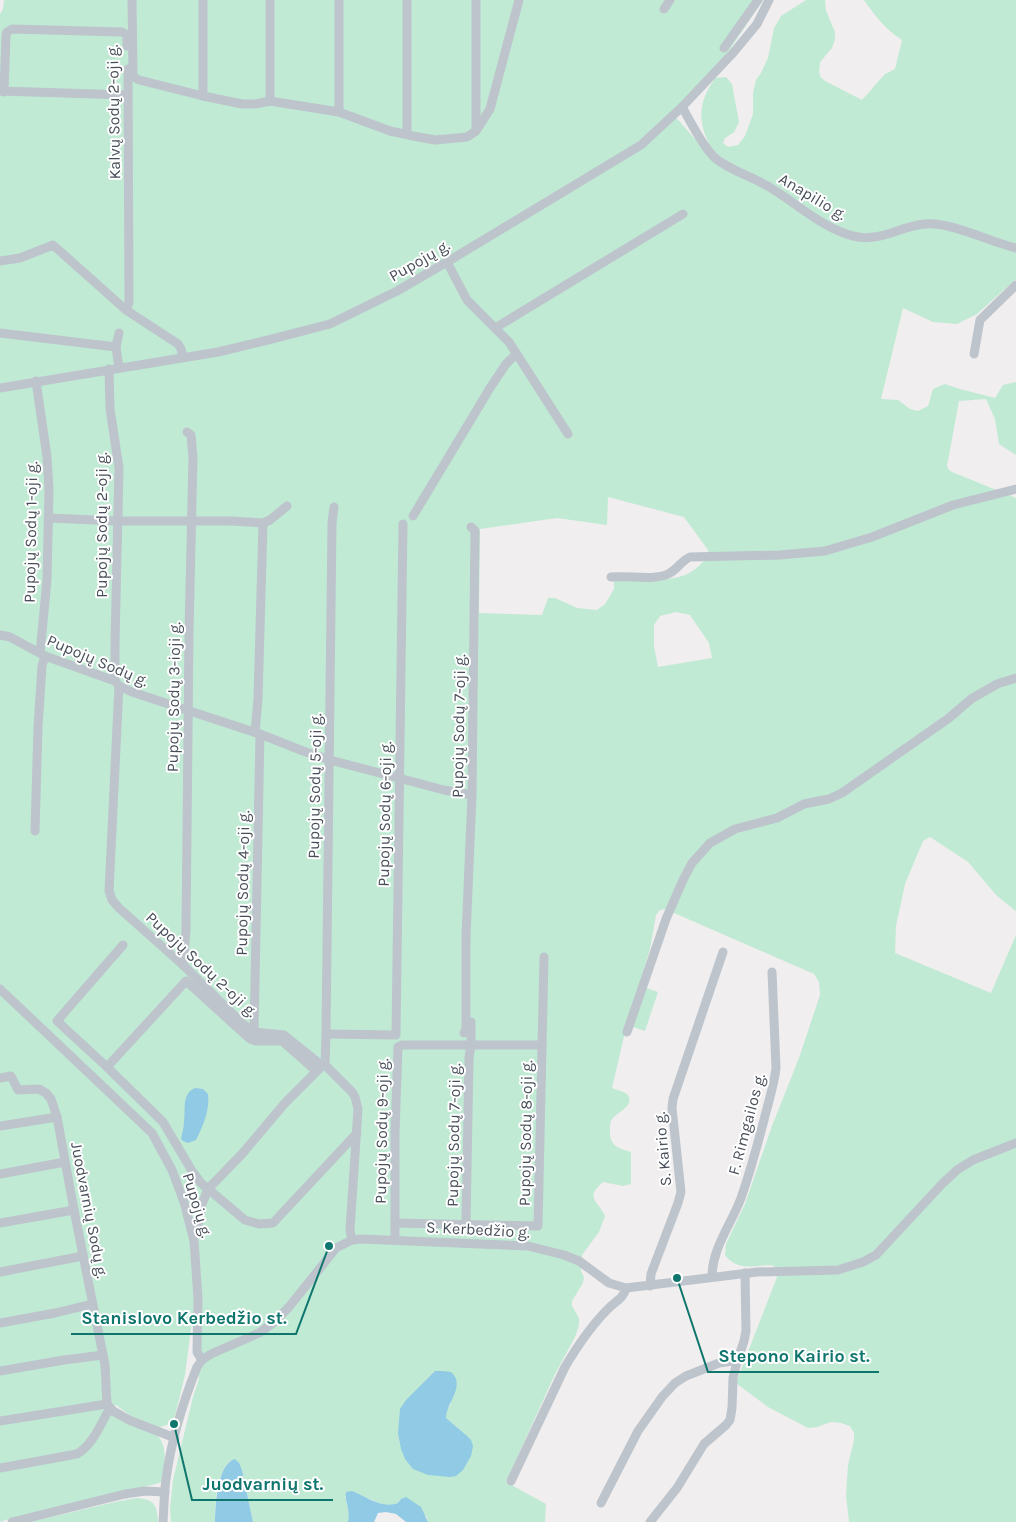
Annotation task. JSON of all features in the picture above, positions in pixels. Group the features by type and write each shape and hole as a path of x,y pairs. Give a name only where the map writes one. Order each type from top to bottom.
{"street":[{"path":"132,0 133,74 138,80 204,96 248,104 270,101 338,112 390,131 435,140 467,137 476,131 490,109 519,0"},
{"path":"203,0 204,96"},
{"path":"270,0 270,101"},
{"path":"338,112 339,0"},
{"path":"406,134 407,0"},
{"path":"476,0 476,131"},
{"path":"664,8 670,0"},
{"path":"724,48 758,0"},
{"name":"Pupojų g.","path":"0,388 218,352 330,324 447,262 641,145 708,81 757,24 769,0"},
{"name":"Kalvų Sodų 2-oji g.","path":"2,91 7,32 12,29 122,32 126,34 129,302 126,310"},
{"path":"2,91 128,95"},
{"name":"Anapilio g.","path":"682,107 715,158 764,184 824,223 849,235 873,237 924,224 934,224 1016,248"},
{"path":"495,328 683,214"},
{"path":"0,262 20,258 53,244 126,310 178,344 183,357"},
{"path":"447,262 467,300 509,342 568,434"},
{"path":"974,354 980,320 1016,285"},
{"path":"0,333 116,347"},
{"path":"119,333 116,347 119,368"},
{"path":"413,516 490,388 506,364 516,354"},
{"name":"Pupojų Sodų 2-oji g.","path":"110,369 110,410 119,468 115,643 117,683 109,891 112,900 119,908 183,965 236,1018 254,1032 284,1034 320,1064 325,1065 355,1096 358,1108 350,1230 352,1240"},
{"name":"Pupojų Sodų 1-oji g.","path":"35,831 38,727 49,518 46,457 36,381"},
{"name":"Pupojų Sodų 3-ioji g.","path":"183,965 186,931 193,457 191,435 187,432"},
{"path":"611,577 657,577 667,575 690,557 780,556 825,551 872,537 952,505 1016,490"},
{"path":"49,518 263,523 270,520 287,506"},
{"name":"Pupojų Sodų 5-oji g.","path":"325,1065 332,524 334,507"},
{"name":"Pupojų Sodų 4-oji g.","path":"254,1032 257,733 263,523"},
{"name":"Pupojų Sodų 6-oji g.","path":"326,1034 396,1035 403,524"},
{"name":"Pupojų Sodų 7-oji g.","path":"464,1033 466,1029 466,928 472,794 475,531 471,527"},
{"name":"Pupojų Sodų g.","path":"0,635 10,637 43,654 117,683 149,698 257,733 303,751 399,780 472,794"},
{"path":"627,1032 666,919 683,880 692,863 710,843 735,830 777,818 804,804 829,799 842,793 949,718 971,699 997,684 1016,678"},
{"name":"Pupojų Sodų 7-oji g.","path":"466,928 472,933 466,1224"},
{"path":"123,945 57,1021 163,1122 192,1171 208,1189 246,1220 258,1224 273,1223 357,1133"},
{"name":"S. Kairio g.","path":"650,1286 651,1274 681,1192 672,1108 673,1099 723,952"},
{"name":"Pupojų Sodų 8-oji g.","path":"395,1224 538,1226 544,957"},
{"name":"F. Rimgailos g.","path":"712,1277 716,1250 740,1199 759,1138 774,1080 776,1068 772,972"},
{"path":"107,1067 186,981 250,1039 284,1042 316,1072"},
{"name":"Pupojų g.","path":"0,989 152,1133 172,1170 192,1230 198,1298 198,1352 202,1360"},
{"name":"Pupojų Sodų 9-oji g.","path":"394,1240 398,1047 402,1045 542,1045"},
{"path":"192,1230 198,1226 204,1197 208,1189 242,1154 285,1103 325,1065"},
{"name":"Juodvarnių Sodų g.","path":"0,1078 11,1076 18,1090 36,1089 46,1093 51,1098 57,1116 103,1355 109,1406"},
{"path":"0,1126 57,1116"},
{"name":"S. Kerbedžio g.","path":"352,1240 512,1244 564,1255 579,1262 609,1282 626,1288 745,1273 838,1270 863,1262 876,1255 942,1184 958,1170 973,1160 1016,1143"},
{"path":"0,1174 65,1162"},
{"path":"0,1223 74,1210"},
{"path":"163,1522 165,1492 174,1438 197,1367 202,1360 211,1354 259,1333 273,1323 289,1306 330,1254 336,1248 352,1240"},
{"path":"0,1272 84,1256"},
{"path":"650,1522 677,1488 704,1444 726,1426 731,1416 733,1378 746,1331 745,1273"},
{"path":"511,1482 573,1353 587,1332 622,1296 626,1288"},
{"path":"0,1323 55,1314 92,1304"},
{"path":"0,1371 103,1355"},
{"path":"601,1503 638,1431 675,1383 686,1376 719,1363 737,1362"},
{"path":"109,1406 113,1411 129,1420 174,1438"},
{"path":"0,1421 109,1406"},
{"path":"0,1468 78,1454 90,1443 109,1406"},
{"path":"12,1522 145,1490 165,1492"}],"green space":[{"path":"4,0 763,0 726,55 672,113 702,147 710,146 705,135 701,116 702,105 715,78 726,77 732,84 739,122 734,132 725,138 723,143 728,147 738,145 745,136 753,114 753,93 756,80 768,58 774,28 781,16 806,0 825,0 826,11 835,32 832,48 820,62 819,72 821,78 862,100 885,74 895,69 902,40 881,22 864,0 1016,0 1016,279 977,314 957,324 933,322 903,308 881,399 898,400 910,409 918,411 928,406 933,389 945,384 995,398 1003,385 1016,382 1016,455 999,444 995,419 986,399 959,401 947,466 952,472 1016,498 1016,911 997,896 968,862 930,837 923,841 905,884 896,926 895,953 991,993 1016,935 1016,1522 849,1522 846,1495 848,1465 854,1440 854,1433 850,1426 831,1422 808,1428 768,1407 736,1383 777,1277 775,1267 771,1265 746,1266 730,1260 725,1255 726,1244 745,1204 772,1126 799,1058 820,995 819,982 814,974 665,909 660,910 656,915 650,949 626,1028 612,1088 624,1092 629,1097 627,1106 611,1120 610,1134 614,1145 631,1152 631,1184 623,1186 603,1182 594,1192 594,1199 605,1216 599,1232 582,1255 581,1271 584,1277 583,1283 572,1301 572,1306 579,1318 579,1325 506,1482 546,1504 545,1522 428,1522 427,1517 401,1499 398,1503 386,1505 367,1498 345,1496 349,1513 348,1522 253,1522 242,1470 231,1460 219,1481 215,1522 171,1522 170,1508 173,1480 199,1379 194,1305 185,1375 175,1416 170,1424 152,1427 131,1416 116,1405 111,1410 158,1436 164,1452 164,1471 161,1482 0,1522 0,14 3,9","holes":["608,497 684,517 708,550 707,558 691,572 677,577 659,580 614,579 614,589 605,604 597,610 577,608 555,598 548,598 542,615 479,613 480,529 557,518 607,525","676,612 690,615 709,643 712,658 658,667 654,646 654,625 660,616","435,1371 443,1371 451,1404 446,1412 446,1418 466,1435 407,1400"]},
{"path":"646,988 658,992 645,1031 633,1027"},
{"path":"137,1498 148,1500 154,1504 158,1522 30,1522 115,1502"}],"water":[{"path":"195,1088 203,1089 208,1094 208,1106 196,1140 188,1143 181,1139 185,1103 188,1094"},
{"path":"435,1371 451,1372 455,1377 457,1384 455,1394 448,1408 446,1418 471,1440 473,1446 471,1456 463,1470 456,1476 428,1475 413,1469 405,1459 401,1449 398,1433 400,1409 406,1400"},
{"path":"235,1459 242,1470 253,1522 215,1522 218,1487 221,1477 224,1469"},
{"path":"352,1491 375,1502 386,1504 398,1503 406,1497 421,1507 428,1522 406,1522 396,1514 386,1512 378,1513 374,1522 348,1522 349,1513 346,1492"}],"place":[{"name":"Stanislovo Kerbedžio st.","path":"329,1246"},
{"name":"Stepono Kairio st.","path":"677,1278"},
{"name":"Juodvarnių st.","path":"174,1424"}]}
